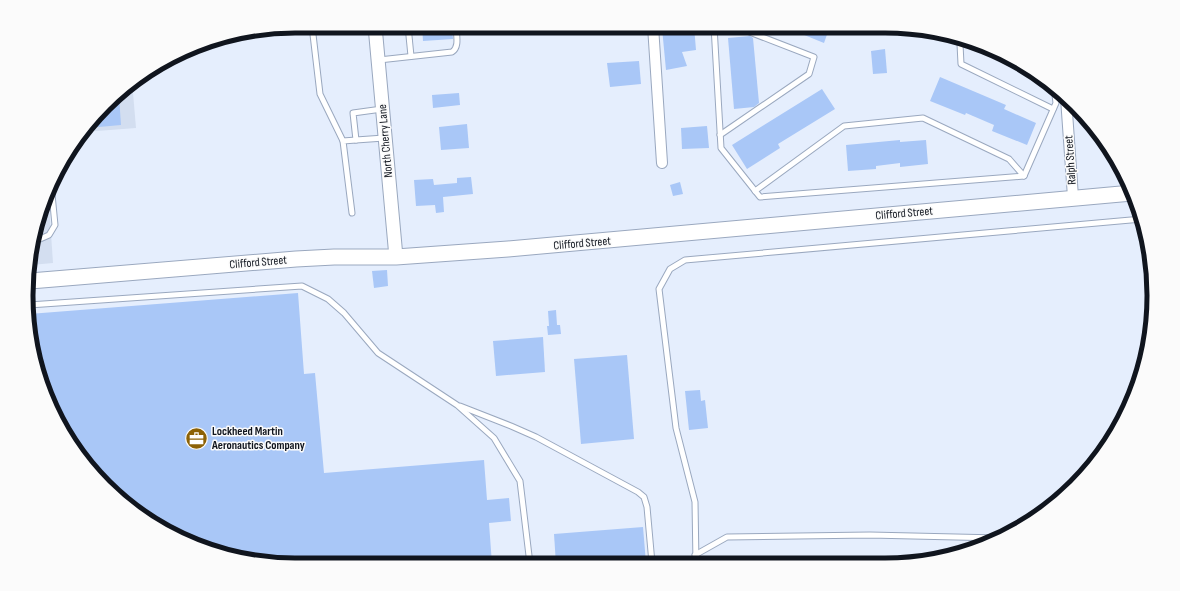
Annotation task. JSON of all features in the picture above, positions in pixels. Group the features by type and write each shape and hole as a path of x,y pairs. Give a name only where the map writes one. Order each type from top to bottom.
{"main road":[{"name":"Clifford Street","path":"34,281 296,259 334,257 396,257 508,249 1126,193"}],"street":[{"name":"North Cherry Lane","path":"376,33 396,257"},
{"path":"653,33 662,163"},
{"name":"Ralph Street","path":"1066,106 1073,197"}],"lane":[{"path":"313,33 320,94 343,141 352,213"},
{"path":"409,33 411,56"},
{"path":"378,60 452,52 457,46 456,33"},
{"path":"714,33 721,148 760,197 1024,176"},
{"path":"720,135 809,74 814,56 753,33"},
{"path":"960,44 961,64 1053,109"},
{"path":"1024,176 1056,103 1055,96"},
{"path":"1056,103 1061,101"},
{"path":"356,140 353,113 383,109"},
{"path":"755,191 844,126 922,118 1009,159 1024,176"},
{"path":"343,141 385,137"},
{"path":"39,239 49,235 55,225 52,197"},
{"path":"986,538 870,535 727,537 696,555 695,502 676,428 659,289 670,269 685,260 1136,220"},
{"path":"34,305 302,286 328,299 344,313 378,353 457,404 494,438 520,482 529,558"},
{"path":"457,404 536,438 638,492 644,497 647,506 652,558"}],"shaded area":[{"path":"133,90 136,128 91,131 122,98"},
{"path":"49,205 53,263 35,265 38,244"}],"building":[{"path":"422,33 453,33 453,39 423,41"},
{"path":"662,33 695,33 696,50 682,52 687,66 666,70"},
{"path":"799,33 828,33 824,43"},
{"path":"750,36 753,38 759,103 754,107 734,109 728,38"},
{"path":"885,49 887,73 873,74 871,51"},
{"path":"639,61 641,84 610,87 607,63"},
{"path":"940,77 1006,105 1004,109 1036,123 1027,145 992,131 994,125 966,113 965,115 930,101"},
{"path":"822,89 835,109 778,144 780,148 747,169 732,145"},
{"path":"459,93 460,105 433,108 432,95"},
{"path":"119,101 121,125 94,127"},
{"path":"467,124 469,148 441,150 439,127"},
{"path":"707,126 709,148 682,149 681,128"},
{"path":"900,140 900,142 926,140 928,164 900,167 900,163 876,166 876,169 848,171 846,145"},
{"path":"471,177 473,194 443,197 444,212 436,213 435,205 416,206 414,180 433,179 434,185 457,183 457,178"},
{"path":"680,182 683,194 673,196 670,185"},
{"path":"387,270 388,286 374,288 372,271"},
{"name":"Lockheed Martin Aeronautics Company","path":"298,293 304,374 315,373 324,473 484,460 487,500 509,498 511,521 489,523 492,558 296,558 261,556 228,549 195,538 164,523 136,504 122,493 98,469 87,455 68,427 60,412 47,380 38,347 34,314"},
{"path":"556,310 557,325 560,325 561,334 548,335 548,311"},
{"path":"543,337 545,372 496,376 493,341"},
{"path":"627,355 634,439 581,444 574,359"},
{"path":"700,390 701,401 705,400 708,428 689,430 685,391"},
{"path":"643,527 646,558 556,558 554,534"}],"place":[{"name":"Lockheed Martin Aeronautics Company","path":"196,438"}]}
